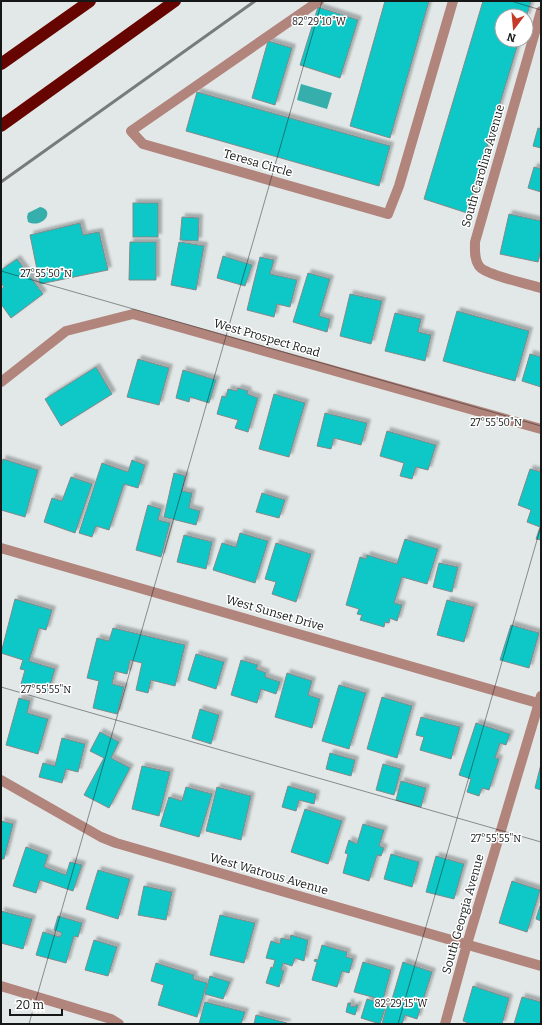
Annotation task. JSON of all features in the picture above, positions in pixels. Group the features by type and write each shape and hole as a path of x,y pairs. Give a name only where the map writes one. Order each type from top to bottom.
{"highway":[{"path":"1,64 90,1"},
{"path":"1,126 175,1"}],"street":[{"name":"Teresa Circle","path":"319,1 132,131 143,144 388,214 399,186 453,1"},
{"name":"South Carolina Avenue","path":"541,11 475,242 475,256 480,267 493,274 541,288"},
{"name":"West Prospect Road","path":"1,382 66,331 133,314 541,429"},
{"name":"West Sunset Drive","path":"1,548 540,701"},
{"name":"South Georgia Avenue","path":"445,1024 467,944 540,701"},
{"name":"West Watrous Avenue","path":"1,780 101,838 541,966"},
{"path":"1,986 111,1019 119,1024"}],"water":[{"path":"301,84 332,93 327,109 297,100"},
{"path":"40,207 45,209 47,212 46,218 38,223 28,222 28,213"}],"building":[{"path":"385,1 429,1 390,138 350,126"},
{"path":"483,1 531,1 529,8 494,8 494,48 517,48 467,213 424,199"},
{"path":"318,7 358,20 340,78 300,65"},
{"path":"268,41 292,48 275,105 252,98"},
{"path":"197,92 390,146 379,186 186,131"},
{"path":"538,128 541,129 541,148 533,146"},
{"path":"534,167 541,169 541,192 528,188"},
{"path":"133,203 158,203 158,237 133,237"},
{"path":"509,214 541,221 541,249 538,262 500,254"},
{"path":"182,217 199,218 198,241 180,240"},
{"path":"80,223 83,235 99,232 108,270 40,284 30,235"},
{"path":"130,242 156,242 156,280 129,280"},
{"path":"179,242 204,246 196,290 171,285"},
{"path":"223,256 252,265 245,286 217,278"},
{"path":"260,257 274,260 270,274 297,280 290,307 277,304 274,317 247,310"},
{"path":"17,259 43,294 11,318 1,304 1,289 4,287 1,283 1,270"},
{"path":"308,273 330,279 319,316 330,319 327,332 293,322"},
{"path":"350,294 382,301 371,344 340,336"},
{"path":"457,311 529,331 515,381 443,361"},
{"path":"395,313 421,319 418,332 431,335 425,361 385,351"},
{"path":"530,354 541,357 541,387 522,381"},
{"path":"138,359 169,368 159,405 127,397"},
{"path":"96,367 112,394 61,426 45,399"},
{"path":"183,370 216,380 209,403 190,397 189,402 176,398"},
{"path":"238,388 248,391 247,394 258,398 248,432 235,428 238,420 217,414 222,396 226,397 228,389 237,391"},
{"path":"274,394 305,403 289,457 259,449"},
{"path":"325,413 367,423 361,445 334,438 331,449 317,446"},
{"path":"387,431 436,445 428,470 416,467 412,479 400,476 404,463 380,456"},
{"path":"3,459 38,470 25,517 1,510 1,466"},
{"path":"132,460 145,465 138,488 124,484 109,530 96,526 92,537 79,533 102,463 128,472"},
{"path":"530,469 541,472 541,540 536,539 540,527 527,522 531,510 518,505"},
{"path":"174,473 185,476 182,491 192,493 189,508 200,511 196,525 164,517"},
{"path":"71,477 92,484 75,533 44,522 52,498 62,501"},
{"path":"262,493 285,500 279,518 256,512"},
{"path":"148,505 161,509 158,520 170,523 161,557 136,550"},
{"path":"240,533 268,541 255,583 213,570 222,543 236,547"},
{"path":"184,535 212,542 206,569 177,562"},
{"path":"405,539 438,549 427,584 402,577 394,603 402,605 397,621 390,618 389,623 385,622 384,627 360,620 362,615 357,614 359,609 346,605 360,557 366,559 367,555 397,564"},
{"path":"276,543 311,554 296,602 272,594 276,582 265,579"},
{"path":"439,563 458,567 452,592 433,587"},
{"path":"15,599 52,610 46,630 39,628 29,661 55,669 48,692 21,684 25,670 20,669 23,660 1,653"},
{"path":"447,600 474,607 464,642 437,635"},
{"path":"511,625 539,633 529,668 500,660"},
{"path":"113,628 185,645 175,686 151,680 148,693 136,690 142,663 130,660 127,674 115,671 112,684 124,687 117,714 93,708 99,681 87,678 97,638 109,641"},
{"path":"196,654 224,662 216,689 188,680"},
{"path":"241,660 258,665 256,669 266,673 265,677 280,682 276,694 261,689 257,703 231,695"},
{"path":"287,673 312,681 308,695 320,699 312,728 275,717"},
{"path":"339,685 366,693 349,749 322,741"},
{"path":"382,697 412,706 397,758 367,749"},
{"path":"19,698 30,701 27,713 48,719 38,754 6,745"},
{"path":"200,709 219,715 211,744 192,738"},
{"path":"421,717 460,727 451,759 420,750 424,737 416,735"},
{"path":"476,723 510,734 506,745 500,743 495,758 499,759 489,790 482,788 479,796 467,792 471,779 459,775"},
{"path":"100,732 119,742 111,758 130,768 109,808 84,795 104,758 90,751"},
{"path":"62,738 85,744 78,772 66,769 62,783 39,777 43,763 55,766"},
{"path":"330,753 355,760 351,776 326,769"},
{"path":"383,764 401,769 394,795 376,790"},
{"path":"541,764 541,790 535,788"},
{"path":"142,766 170,772 159,816 132,809"},
{"path":"401,781 426,788 421,807 396,800"},
{"path":"288,786 316,794 314,804 299,800 296,811 282,807"},
{"path":"186,787 212,794 199,837 160,826 169,797 182,801"},
{"path":"217,787 251,796 241,840 206,831"},
{"path":"305,809 342,821 328,864 291,852"},
{"path":"1,821 13,824 4,859 1,859"},
{"path":"363,824 384,830 379,846 384,848 381,856 377,855 369,881 343,873 348,854 345,853 349,840 357,844"},
{"path":"26,847 48,855 44,867 66,875 70,862 82,865 73,891 40,880 36,893 13,886"},
{"path":"391,854 419,862 412,887 384,879"},
{"path":"436,856 464,864 454,899 426,892"},
{"path":"98,870 130,879 118,919 86,909"},
{"path":"512,881 540,890 527,932 499,923"},
{"path":"144,886 172,892 166,920 138,915"},
{"path":"541,906 541,921 536,919"},
{"path":"1,911 32,919 23,949 1,943"},
{"path":"220,915 255,923 244,963 210,955"},
{"path":"58,916 82,923 78,937 74,936 66,963 36,955 43,932 60,937 62,933 54,930"},
{"path":"291,935 308,940 304,961 295,958 292,966 283,963 281,970 284,971 279,987 266,983 275,960 266,958 271,941 280,944 281,938 290,940"},
{"path":"94,940 117,947 108,976 85,970"},
{"path":"322,945 347,952 346,957 353,959 349,973 342,971 337,987 312,980 317,962 314,961 315,959 318,960"},
{"path":"363,962 391,970 383,1000 354,992"},
{"path":"403,962 432,972 417,1019 405,1015 402,1024 382,1024 387,1006 390,1006"},
{"path":"156,963 194,975 193,979 207,983 197,1017 158,1005 164,985 151,981"},
{"path":"210,976 230,982 223,999 205,994"},
{"path":"473,986 509,998 502,1024 471,1024 463,1021"},
{"path":"522,997 541,1002 541,1024 514,1024"},
{"path":"367,999 386,1005 380,1024 361,1018"},
{"path":"205,1002 245,1012 241,1024 199,1024"},
{"path":"348,1003 351,1003 350,1006 355,1007 358,1005 355,1015 346,1012"},
{"path":"256,1015 287,1023 287,1024 254,1024"}],"railway":[{"path":"1,182 255,1"}]}
